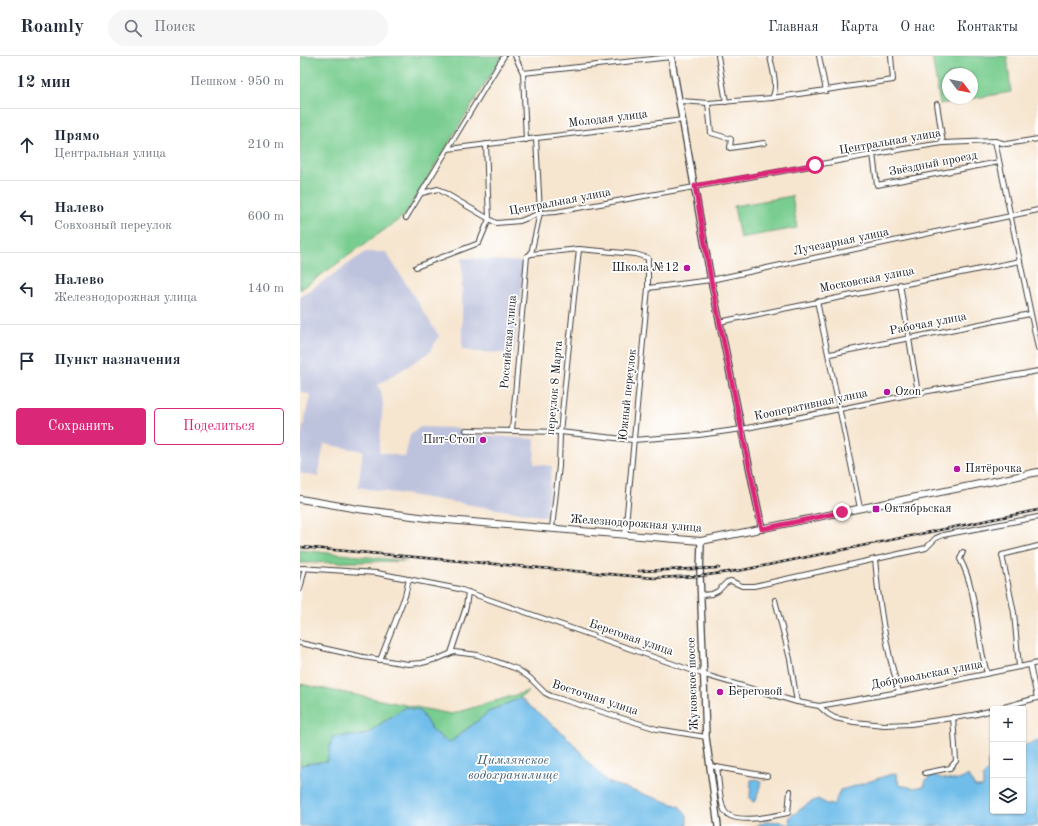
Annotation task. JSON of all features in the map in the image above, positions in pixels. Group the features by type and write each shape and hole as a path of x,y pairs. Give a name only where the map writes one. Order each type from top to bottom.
{"main road":[{"name":"Железнодорожная улица","path":"300,499 358,509 435,519 701,541 1038,472"}],"street":[{"path":"406,218 504,56"},
{"path":"515,56 523,73 526,140"},
{"path":"523,73 671,56 719,322 762,529"},
{"path":"718,56 726,102"},
{"path":"770,56 775,81 775,92 772,98"},
{"path":"819,56 826,91"},
{"path":"680,101 708,103 772,98 893,80 891,56"},
{"path":"708,103 711,133 731,139 730,148 764,143"},
{"path":"937,104 943,143"},
{"name":"Молодая улица","path":"448,149 683,120"},
{"path":"536,138 540,213"},
{"name":"Центральная улица","path":"488,219 496,223 520,221 540,213 556,212 873,154 943,143 995,141 1006,144 1038,139"},
{"path":"995,141 1038,348"},
{"path":"416,267 479,243 488,219 486,144"},
{"name":"Звёздный проезд","path":"873,154 877,185 999,162"},
{"path":"422,193 438,189 488,219"},
{"name":"Лучезарная улица","path":"648,288 711,280 1038,210"},
{"name":"Российская улица","path":"512,430 529,255 540,213"},
{"path":"529,255 579,249"},
{"name":"Южный переулок","path":"579,249 635,254 648,258 648,288 624,535"},
{"name":"переулок 8 Марта","path":"552,528 559,466 560,432 579,249"},
{"name":"Московская улица","path":"719,322 900,284 1020,261"},
{"path":"900,284 918,393"},
{"path":"817,301 830,354 860,508"},
{"name":"Рабочая улица","path":"830,354 1030,314"},
{"name":"Кооперативная улица","path":"466,430 560,432 633,440 742,430 918,393 1038,371"},
{"path":"702,595 718,591 727,582 731,581 742,586 754,586 926,548 936,538 952,533 1038,517"},
{"name":"Жуковское шоссе","path":"701,541 706,737 718,826"},
{"path":"1019,667 1014,613 1002,555 1038,546"},
{"path":"963,552 960,559 964,567 973,601 980,652 987,673"},
{"path":"875,559 876,582 894,676 899,692"},
{"path":"300,589 302,568"},
{"name":"Береговая улица","path":"302,568 377,573 459,589 704,674 797,702 819,706 835,718 884,725 910,724 990,711"},
{"path":"380,660 405,596 409,580"},
{"path":"451,653 466,606 468,592"},
{"path":"775,600 790,659 797,702"},
{"name":"Восточная улица","path":"300,643 380,660 418,664 440,658 454,652 478,655 517,669 530,678 545,693 552,696 657,729 706,737"},
{"name":"Добровольская улица","path":"819,706 899,692 1038,663"},
{"path":"1007,706 1038,698 1030,665"},
{"path":"925,773 950,768 956,762 953,717"},
{"path":"710,766 767,776"},
{"path":"717,767 724,811 732,819 742,821 788,813 790,791"}],"shaded area":[{"path":"366,252 386,252 439,336 430,352 378,385 381,391 383,403 379,452 405,457 410,435 420,427 459,428 462,434 534,439 534,464 552,466 546,517 358,487 363,451 324,444 318,477 300,473 300,441 310,395 300,391 300,297"},
{"path":"462,258 524,262 514,353 475,352 462,349"}],"green space":[{"path":"300,56 502,56 404,216 300,290"},
{"path":"932,56 1007,56 1011,92 978,98 978,68 942,68 942,104 940,104"},
{"path":"792,196 797,228 740,238 734,206"},
{"path":"300,550 407,561 300,563"},
{"path":"300,684 451,714 529,691 520,698 490,711 449,743 432,730 420,711 405,707 365,735 333,737 327,761 300,765"}],"water":[{"name":"Цимлянское водохранилище","path":"520,698 567,737 607,782 679,806 687,815 687,826 300,826 300,765 327,761 332,737 365,735 405,707 420,711 432,730 449,743 490,711"},
{"path":"1038,740 1038,826 790,826 789,817 806,805 818,799 827,804 834,805 840,790 896,773 899,785 913,788 925,786 925,781 932,775 955,780 964,778 968,775 975,787 983,787 983,776 988,771 988,761 990,760 990,814 1026,814 1026,745"},
{"path":"757,779 761,782 756,801 753,802 750,798 751,780"},
{"path":"769,821 781,822 790,826 755,826"}],"railway":[{"path":"300,547 654,578 700,576 743,570 1038,510"},
{"path":"639,571 719,568"}],"place":[{"name":"Школа №12","path":"687,268"},
{"name":"Ozon","path":"887,392"},
{"name":"Пит-Стоп","path":"483,440"},
{"name":"Пятёрочка","path":"957,469"},
{"name":"Октябрьская","path":"876,509"},
{"name":"Береговой","path":"720,692"}],"route":[{"path":"815,165 695,186 711,280 762,529 842,512"}]}
